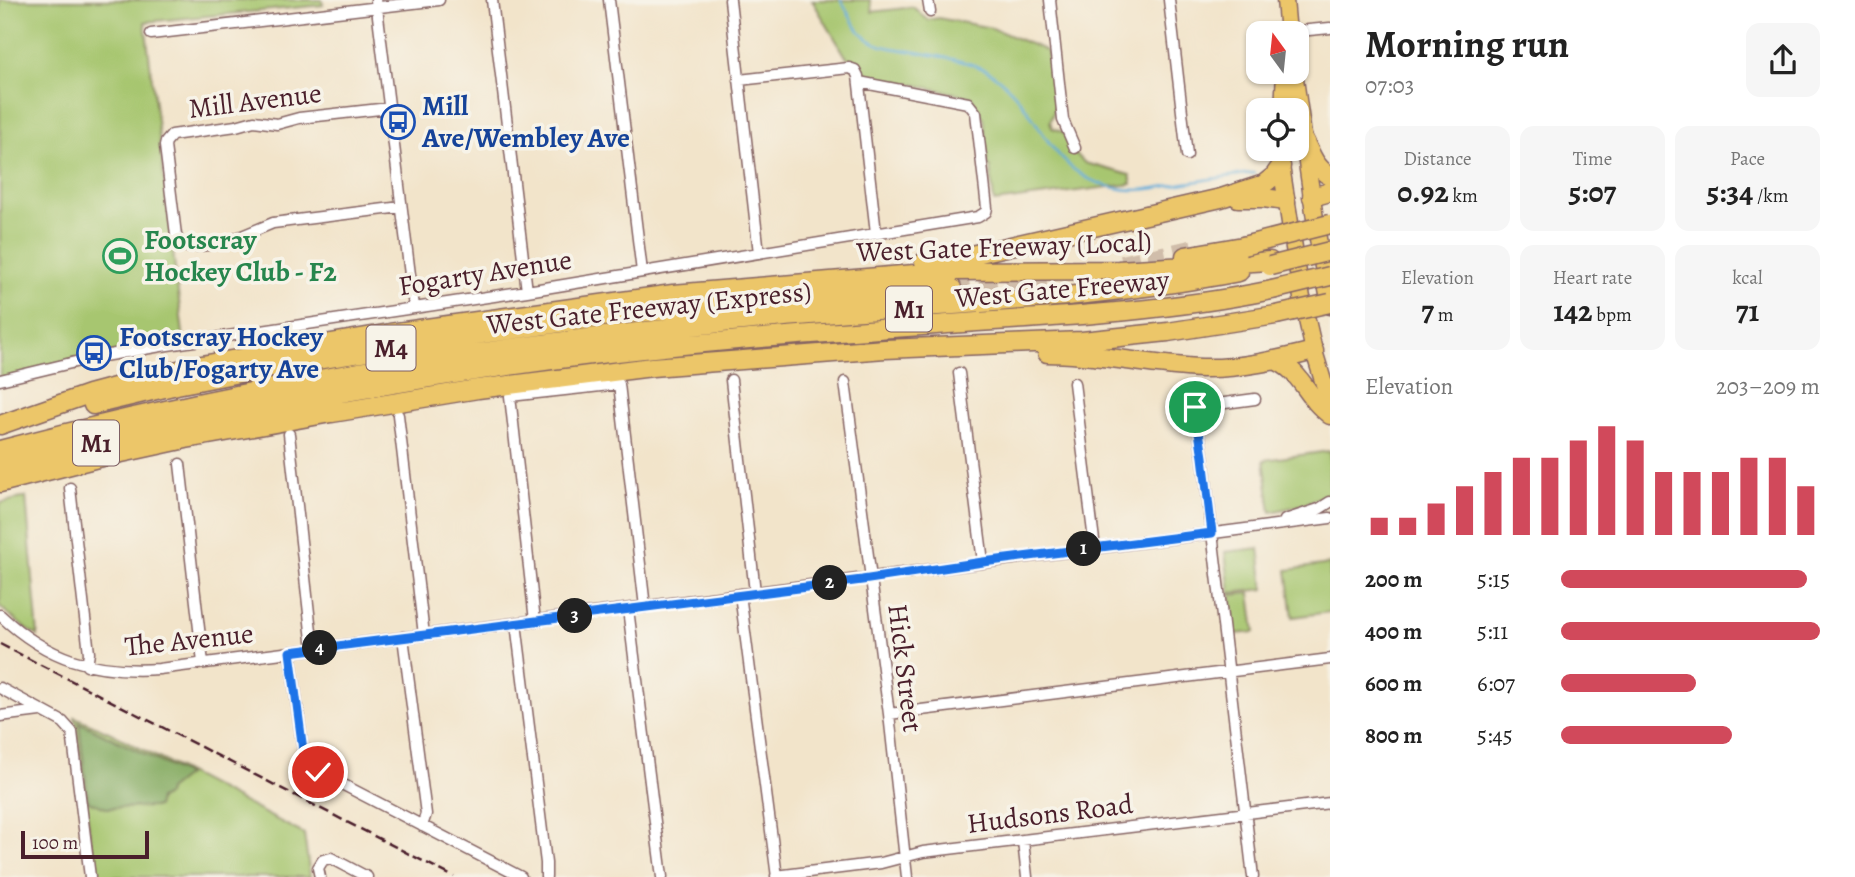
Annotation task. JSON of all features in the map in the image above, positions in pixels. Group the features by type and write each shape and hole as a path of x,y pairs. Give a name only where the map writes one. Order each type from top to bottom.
{"highway":[{"path":"1309,150 1316,165 1330,176"},
{"path":"740,288 971,255 1220,198 1264,184 1274,176 1280,161"},
{"path":"1312,197 1330,192"},
{"path":"1220,198 1286,201"},
{"path":"1018,270 1166,259 1243,246 1330,224"},
{"name":"West Gate Freeway (Local)","path":"0,426 89,394 190,367 390,332 673,294 951,271 1143,269 1270,263 1330,251"},
{"name":"West Gate Freeway (Express)","path":"0,450 85,428 266,389 472,354 776,318 1056,298 1189,282 1270,263"},
{"name":"West Gate Freeway","path":"588,355 765,338 1125,312 1217,301 1330,276"},
{"name":"M4","path":"0,426 189,382 488,333 638,313 952,288"},
{"name":"M1","path":"332,413 560,378 652,367 885,349 1082,341 1168,332 1330,304"},
{"path":"796,356 1054,353 1204,368 1274,360 1322,349"},
{"name":"M1","path":"0,483 186,439 525,374 588,355"},
{"name":"West Gate Freeway (Express)","path":"0,465 237,412 485,368 588,355"},
{"path":"1274,360 1290,369 1330,415"}],"main road":[{"path":"1285,0 1287,21"},
{"path":"1281,161 1302,298 1322,349 1330,404"},
{"path":"1307,161 1330,304"},
{"path":"1286,201 1312,197"}],"street":[{"path":"151,34 376,4 439,0"},
{"path":"492,0 527,291"},
{"path":"609,0 642,272"},
{"path":"730,0 759,253"},
{"path":"928,0 930,12"},
{"path":"1050,0 1063,120 1076,148"},
{"path":"1169,0 1187,155"},
{"path":"376,4 414,307"},
{"path":"1309,30 1330,27"},
{"path":"739,80 849,68 858,77 876,233"},
{"name":"Fogarty Avenue","path":"0,380 92,358 161,346 527,291 978,217 986,212 974,109 968,103 858,77"},
{"name":"Mill Avenue","path":"388,108 291,119 277,124 254,121 172,135 165,146 176,235 179,242 188,247 225,243 273,223 401,207"},
{"path":"959,373 983,562"},
{"path":"731,380 755,592"},
{"name":"Hick Street","path":"845,382 907,877"},
{"path":"1074,383 1096,548"},
{"path":"535,621 510,396 619,384 645,607"},
{"path":"1253,877 1195,407 1255,399"},
{"path":"398,415 424,635"},
{"path":"289,434 313,649"},
{"path":"180,464 203,663"},
{"path":"70,488 89,653 87,666"},
{"name":"The Avenue","path":"1271,526 1319,509 1330,502"},
{"name":"The Avenue","path":"0,615 24,636 64,657 87,666 132,671 1330,518"},
{"path":"740,594 776,877"},
{"path":"628,608 662,877"},
{"path":"516,623 547,877"},
{"path":"403,637 426,814 422,826"},
{"path":"290,652 306,764 521,877"},
{"path":"888,715 1330,659"},
{"path":"0,703 4,691 63,722 72,732 90,877"},
{"path":"0,716 40,711"},
{"name":"Hudsons Road","path":"776,877 881,863 923,852 1330,803"},
{"path":"1023,841 1027,877"},
{"path":"319,873 323,859 331,858 367,877"}],"green space":[{"path":"0,0 322,0 323,5 145,22 184,342 0,380"},
{"path":"812,0 870,0 872,12 913,7 928,20 938,18 992,28 1047,51 1056,106 1050,121 1052,128 1063,132 1074,152 1085,163 1130,175 1132,184 994,202 984,119 971,97 865,74 845,55"},
{"path":"1330,451 1329,494 1298,506 1271,512 1264,460"},
{"path":"26,497 38,636 0,607 0,503"},
{"path":"1259,548 1264,589 1230,593 1225,552"},
{"path":"1330,564 1330,612 1293,617 1287,570"},
{"path":"1250,593 1255,632 1235,634 1231,595"},
{"path":"75,717 111,733 304,834 310,877 95,877"},
{"path":"79,722 187,775 168,790 167,795 159,799 157,807 106,808 88,801"}],"waterway":[{"path":"841,0 857,28 874,43 954,59 991,73 1024,105 1061,157 1076,171 1096,182 1122,189 1144,190 1254,173"}],"tunnel":[{"path":"1122,264 1200,247"},
{"path":"952,288 1046,276"},
{"path":"949,317 1011,308"}],"railway":[{"path":"0,644 454,877"}],"place":[{"name":"Mill Ave/Wembley Ave","path":"398,122"},
{"name":"Footscray Hockey Club - F2","path":"120,256"},
{"name":"Footscray Hockey Club/Fogarty Ave","path":"94,353"}],"route":[{"path":"318,772 306,764 304,758 290,652 1212,533 1195,407"}]}
